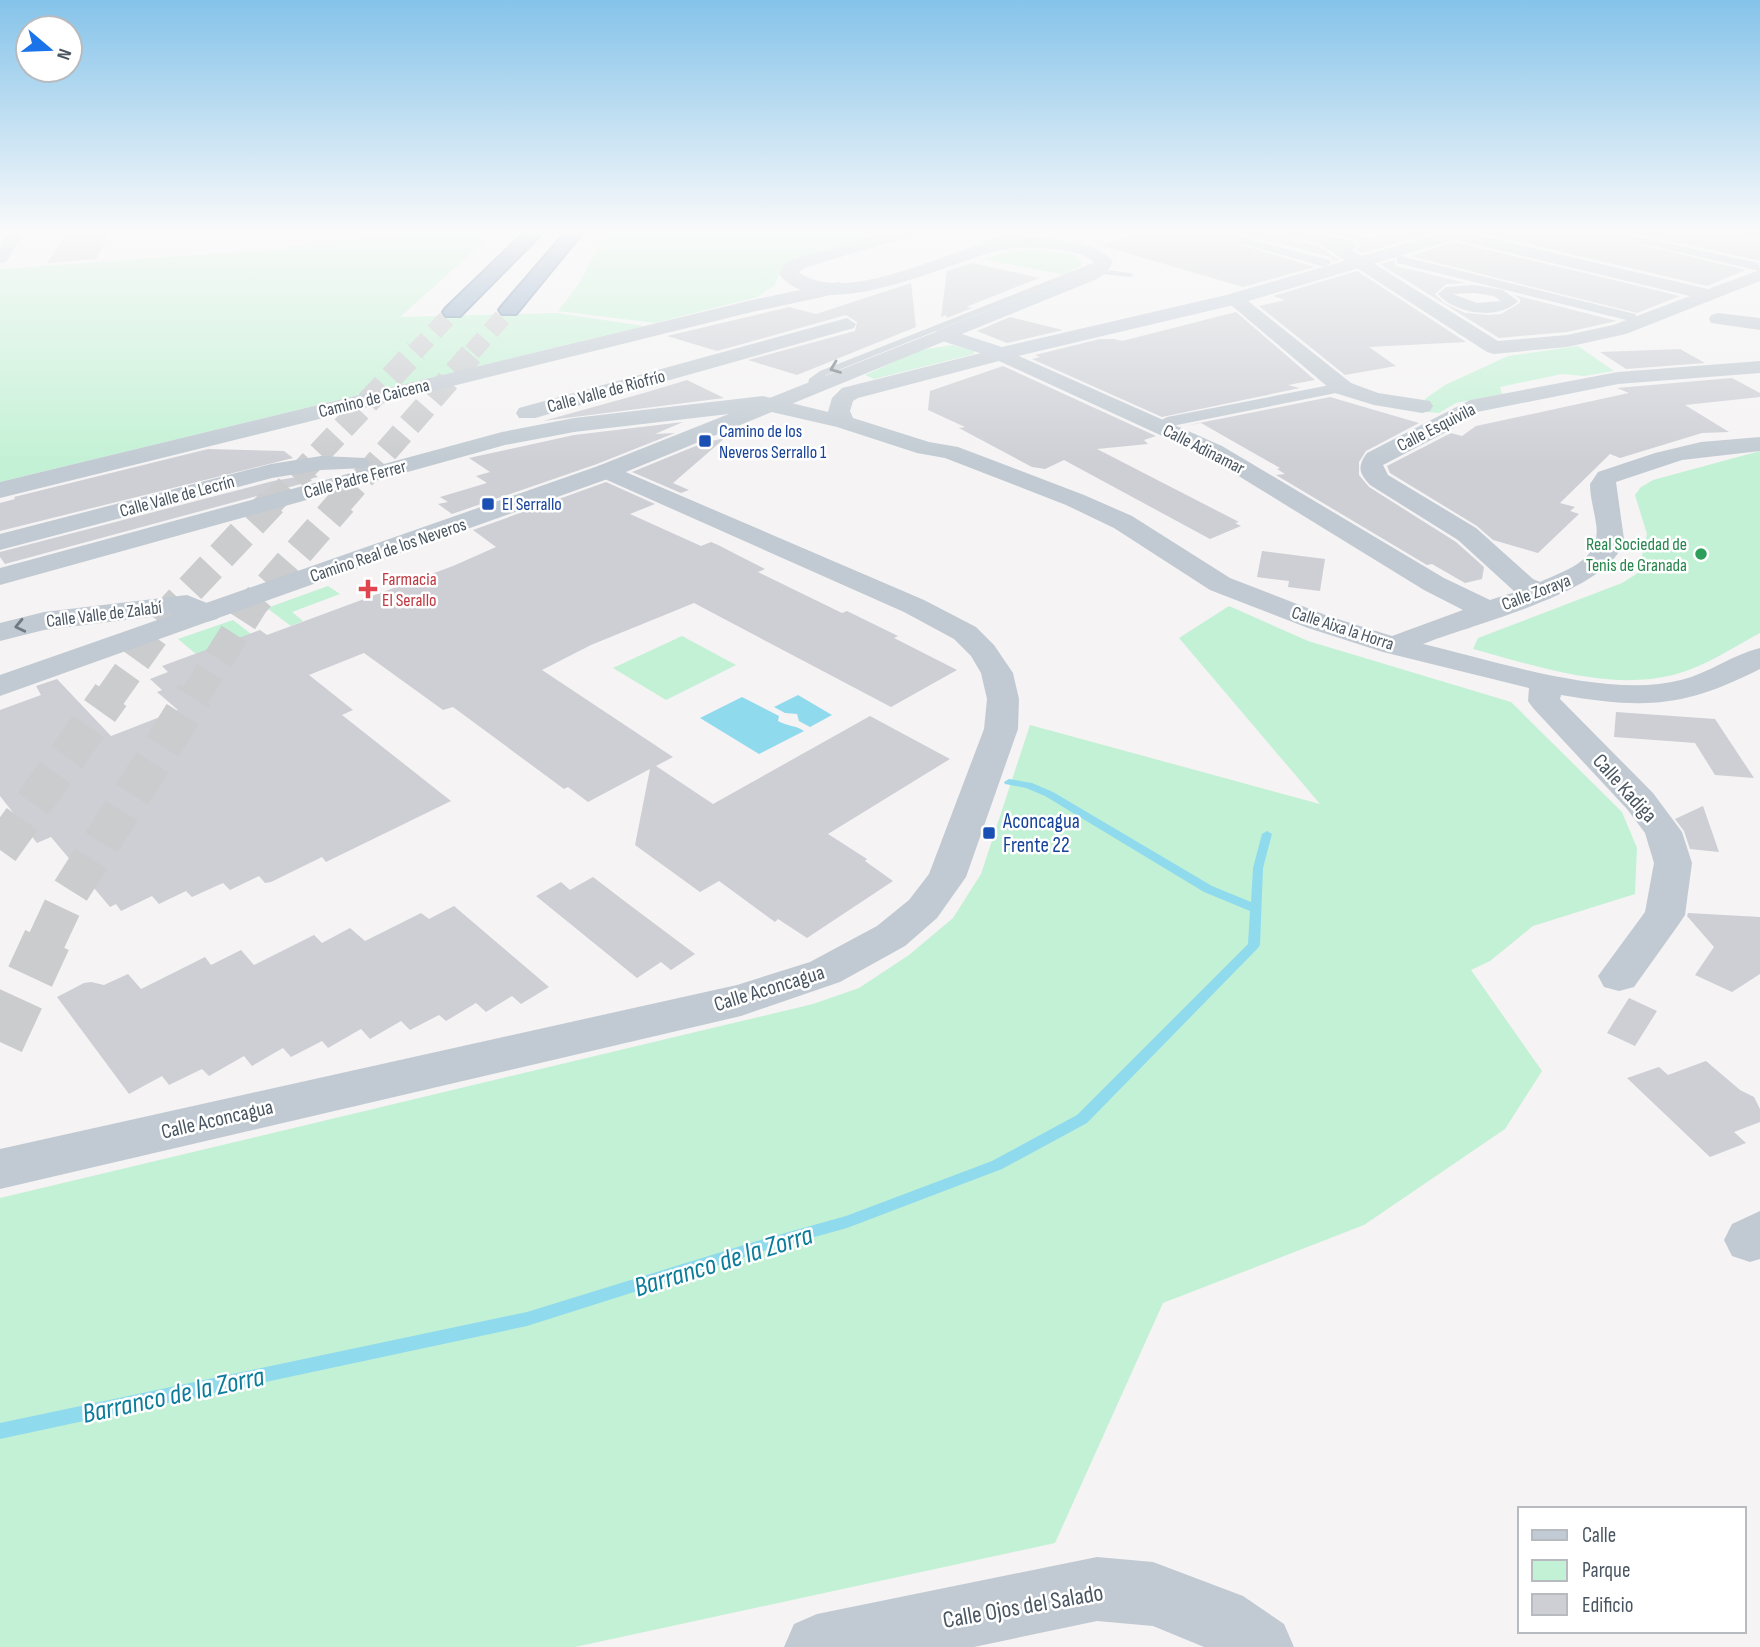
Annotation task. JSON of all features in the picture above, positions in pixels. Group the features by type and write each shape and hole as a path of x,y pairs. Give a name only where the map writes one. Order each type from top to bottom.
{"highway":[{"path":"453,312 456,309"}],"main road":[{"path":"943,335 1003,309"},
{"path":"1001,354 1190,309"},
{"name":"Calle Adinamar","path":"943,335 1001,354"}],"street":[{"name":"Camino de Caicena","path":"0,490 740,309"},
{"path":"1247,309 1343,388 1374,398 1422,406"},
{"path":"1433,309 1494,348 1567,341 1619,330 1674,309"},
{"path":"1596,309 1630,317"},
{"path":"1718,319 1760,324"},
{"name":"Calle Valle de Riofrío","path":"377,465 420,441 847,324"},
{"name":"Camino Real de los Neveros","path":"0,686 607,471 943,335"},
{"path":"843,419 839,411 843,398 849,393 1001,354"},
{"name":"Calle Adinamar","path":"1001,354 1214,450 1434,584 1487,610"},
{"name":"Calle Esquivila","path":"1539,593 1523,585 1467,534 1379,480 1372,473 1371,464 1375,458 1442,425 1470,407 1618,378 1760,367"},
{"path":"1167,422 1335,389"},
{"path":"849,393 876,405"},
{"name":"Calle Padre Ferrer","path":"0,578 377,465 540,431 780,402"},
{"name":"Calle Aixa la Horra","path":"780,402 843,419 925,448 950,452 1075,500 1123,522 1220,584 1318,622 1394,646 1546,683 1611,694 1653,695 1687,689 1716,679 1760,657"},
{"name":"Calle Padre Ferrer","path":"715,409 746,416"},
{"name":"Calle Aixa la Horra","path":"898,417 945,442 950,452"},
{"name":"Calle Zoraya","path":"1394,646 1413,635 1539,593 1590,570 1604,557 1610,536 1602,484 1607,477 1665,457 1706,448 1760,444"},
{"name":"Calle Valle de Lecrín","path":"0,542 271,471 321,463 377,465"},
{"name":"Calle Aconcagua","path":"0,1169 765,993 825,972 891,936 922,909 947,877 1001,729 1003,699 997,673 983,651 965,633 914,606 607,471"},
{"name":"Calle Valle de Zalabí","path":"0,632 44,621 187,604 207,613"},
{"name":"Calle Kadiga","path":"1546,683 1544,701 1640,801 1663,832 1674,863 1665,915 1619,976"},
{"name":"Calle Ojos del Salado","path":"817,1647 895,1639 1097,1589 1153,1594 1231,1638"}],"lane":[{"path":"812,389 813,381 823,373 991,309"}],"green space":[{"path":"0,309 409,309 400,317 557,313 644,326 0,482"},
{"path":"560,309 710,309 655,323 558,311"},
{"path":"952,345 974,351 974,354 874,379 865,375 921,350"},
{"path":"1578,346 1614,371 1584,376 1562,374 1500,387 1502,394 1456,403 1439,413 1426,412 1425,399 1445,385 1508,356"},
{"name":"Real Sociedad de Tenis de Granada","path":"1760,451 1760,633 1696,667 1673,675 1648,679 1623,680 1572,674 1473,649 1478,638 1622,583 1638,573 1647,534 1635,495 1641,487 1653,480"},
{"path":"328,586 340,594 292,612 303,621 291,626 267,608"},
{"path":"1229,606 1308,641 1511,702 1622,812 1637,848 1635,894 1533,926 1490,961 1471,970 1542,1071 1505,1129 1364,1225 1163,1303 1055,1543 575,1647 0,1647 0,1198 813,1004 859,988 909,955 953,918 981,874 1030,725 1320,804 1179,638"},
{"path":"233,620 251,634 196,654 178,639"},
{"path":"682,636 736,665 666,700 613,668"}],"water":[{"path":"798,695 832,715 810,727 799,721 797,714 785,713 774,707"},
{"path":"742,697 779,716 778,721 804,731 759,754 700,718"}],"building":[{"path":"781,309 796,309 816,314 832,309 914,309 916,327 797,375 748,360 855,331 857,322 846,315 717,351 667,336"},
{"path":"942,309 970,309 947,318 946,315 941,317"},
{"path":"1263,309 1415,309 1466,342 1369,347 1396,366 1345,375"},
{"path":"1452,309 1489,315 1501,314 1510,309 1569,309 1617,321 1567,332 1499,338"},
{"path":"1621,309 1647,309 1637,313"},
{"path":"1236,312 1315,380 1288,385 1300,388 1162,417 1032,359 1040,357 1035,355 1100,339 1122,341"},
{"path":"1010,317 1063,330 1007,343 977,331"},
{"path":"1680,349 1705,363 1626,369 1600,352"},
{"path":"1003,366 1156,436 1144,440 1148,444 1097,449 1239,522 1235,523 1241,526 1210,539 1064,460 1045,469 1032,467 959,428 965,427 928,410 930,391"},
{"path":"1732,378 1760,393 1760,397 1685,405 1729,432 1702,433 1620,458 1610,454 1560,503 1575,507 1570,511 1579,514 1538,553 1493,540 1477,526 1390,473 1387,466 1451,433 1462,436 1476,426 1629,393 1617,388"},
{"path":"687,380 724,398 543,421 644,393"},
{"path":"1330,397 1419,423 1366,451 1359,462 1359,475 1369,487 1456,542 1484,567 1482,579 1465,583 1432,564 1427,565 1276,475 1285,474 1277,469 1280,468 1201,423 1184,426"},
{"path":"683,422 655,434 675,433 597,464 452,514 438,504 448,502 440,497 487,483 476,476 490,472 469,458 574,435"},
{"path":"725,438 673,483 689,490 681,493 632,472 703,443"},
{"path":"208,449 284,451 293,458 0,531 0,503 15,499 14,497"},
{"path":"314,474 318,477 310,479 312,481 5,564 0,557 0,552 273,481"},
{"path":"606,482 655,504 630,514 701,546 711,542 718,545 765,569 758,572 842,613 847,611 898,636 894,638 957,670 891,707 694,603 591,645 542,670 673,757 656,766 713,804 870,716 950,759 828,834 867,859 865,861 893,881 807,938 778,919 775,922 719,881 700,892 635,845 650,769 588,802 568,787 564,789 453,707 443,710 364,653 309,675 353,710 342,715 451,801 326,862 322,857 271,882 265,883 259,876 230,890 223,883 192,897 186,891 159,904 152,896 121,911 116,904 110,907 51,837 37,843 0,796 0,710 41,695 36,686 57,679 111,736 178,710 157,692 162,690 150,679 168,672 162,666 260,630 267,635 453,566 496,547 473,530"},
{"path":"1262,551 1325,559 1320,591 1288,587 1289,581 1257,577"},
{"path":"1616,712 1715,719 1754,778 1715,775 1695,743 1614,737"},
{"path":"1703,806 1719,852 1690,849 1684,831 1675,819"},
{"path":"593,877 695,954 671,970 661,962 637,978 536,896 561,882 570,890"},
{"path":"454,906 549,987 521,1004 512,996 486,1012 476,1003 446,1021 439,1015 410,1030 401,1021 370,1039 361,1029 328,1048 322,1041 291,1057 283,1048 252,1066 244,1056 209,1076 202,1069 169,1085 162,1076 129,1094 57,997 84,983 104,985 128,974 141,989 205,957 211,965 241,950 254,965 314,935 322,943 350,928 365,941 421,913 429,919"},
{"path":"1688,913 1760,917 1760,974 1732,992 1695,975 1714,947 1687,916"},
{"path":"1629,998 1657,1011 1635,1046 1607,1033"},
{"path":"1706,1061 1740,1090 1754,1097 1760,1109 1760,1122 1734,1132 1746,1143 1710,1157 1627,1078 1659,1067 1668,1075"}],"waterway":[{"path":"1009,782 1028,785 1049,794 1208,889 1256,909"},
{"name":"Barranco de la Zorra","path":"1256,909 1258,868 1267,834"},
{"name":"Barranco de la Zorra","path":"0,1431 527,1319 757,1247 847,1222 997,1165 1082,1119 1254,945 1256,909"}],"tunnel":[{"path":"472,352 509,310"},
{"path":"415,352 453,312"},
{"path":"271,504 416,351"},
{"path":"340,504 474,351"},
{"path":"110,697 176,604 272,502"},
{"path":"194,697 254,603 342,502"},
{"path":"0,850 111,695"},
{"path":"46,942 68,895 195,695"},
{"path":"0,1042 47,940"}],"place":[{"name":"Camino de los Neveros Serrallo 1","path":"705,441"},
{"name":"El Serrallo","path":"488,504"},
{"name":"Real Sociedad de Tenis de Granada","path":"1701,554"},
{"name":"Farmacia El Serallo","path":"368,589"},
{"name":"Aconcagua Frente 22","path":"989,833"}]}
